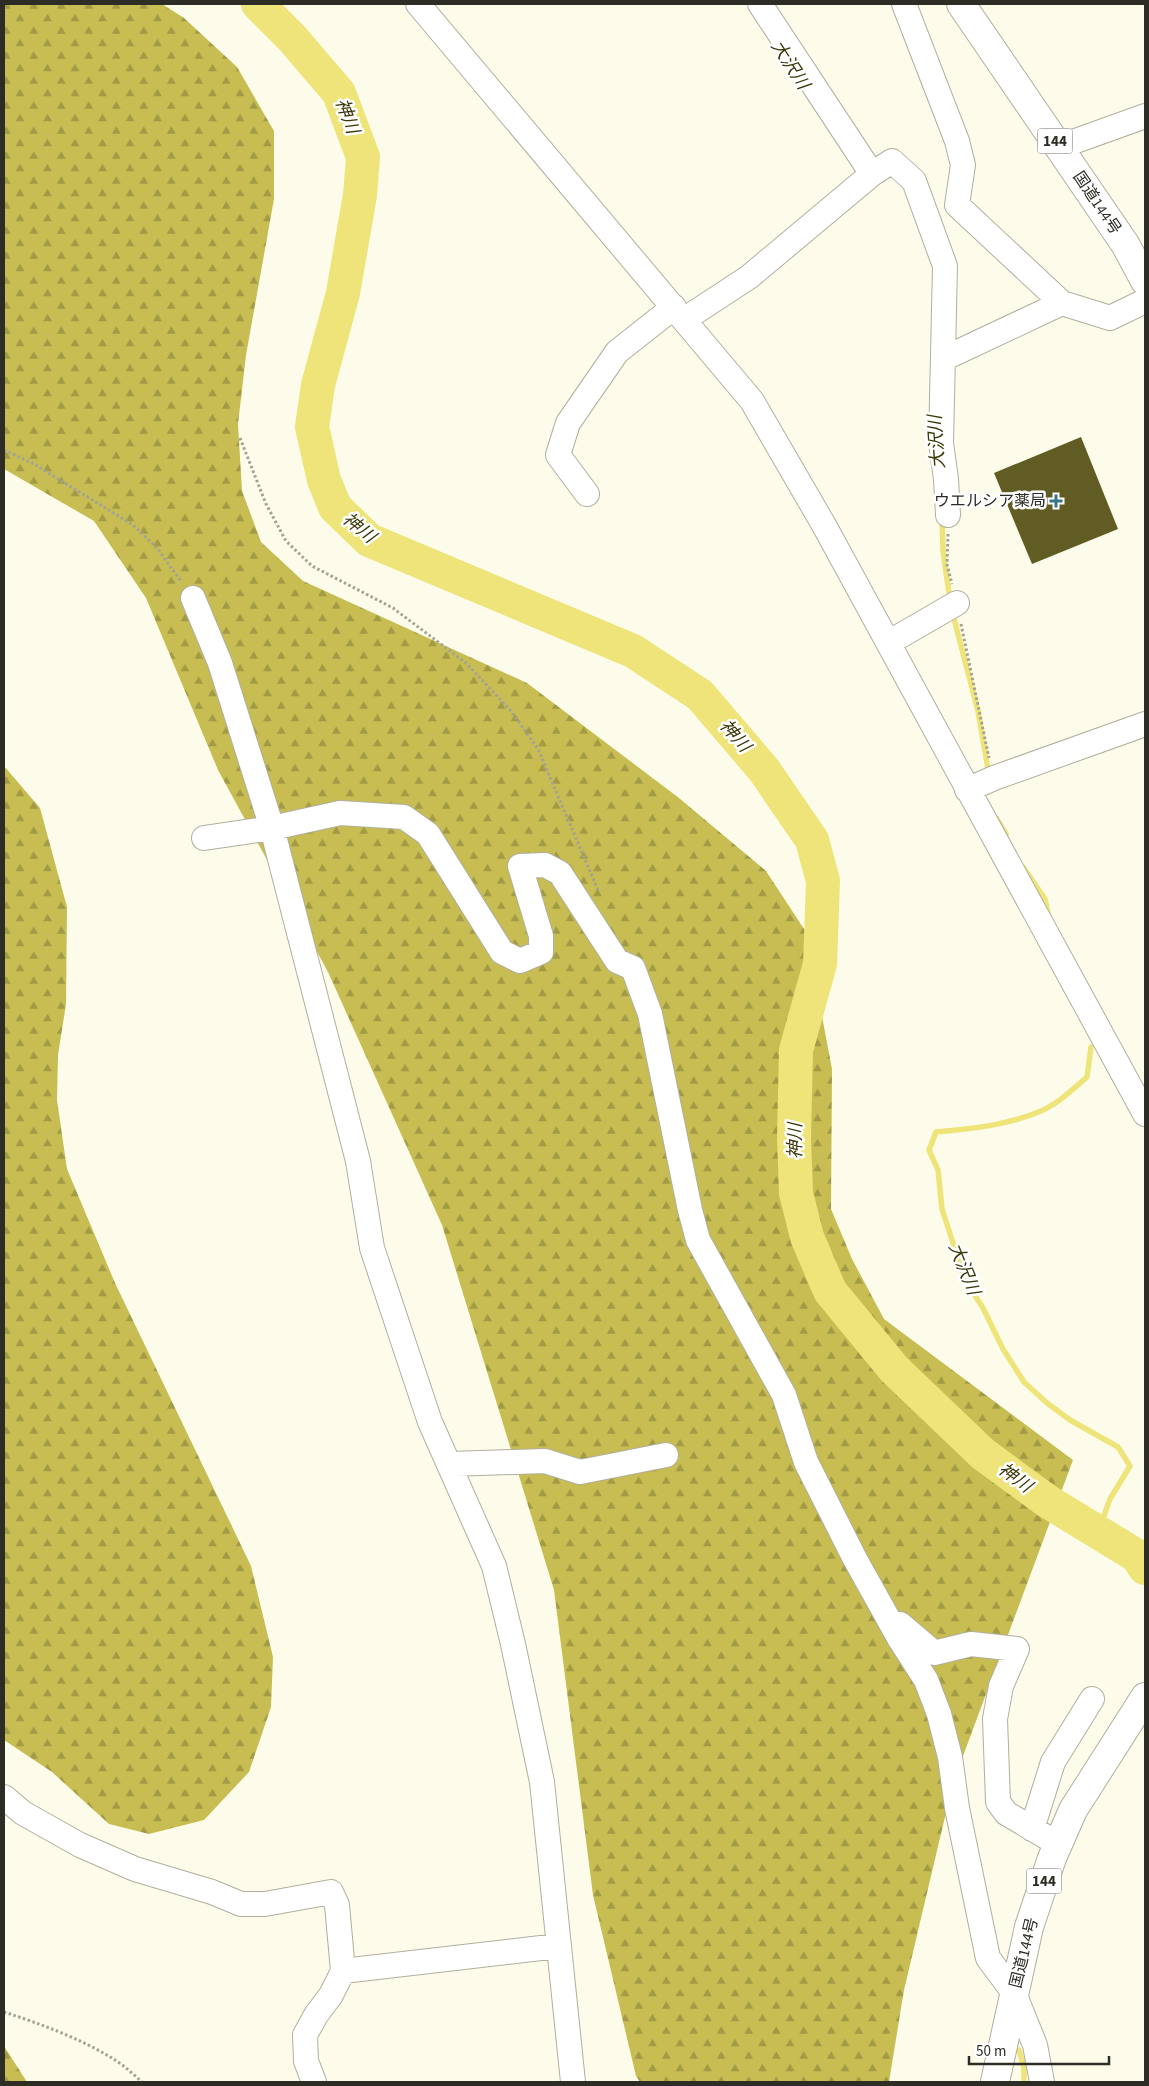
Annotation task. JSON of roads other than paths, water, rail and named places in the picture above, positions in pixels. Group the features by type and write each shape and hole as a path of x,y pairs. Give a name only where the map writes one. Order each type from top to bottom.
{"highway":[{"name":"国道144号","path":"961,4 1124,244 1145,281"},
{"name":"国道144号","path":"995,2082 1029,1927 1058,1844 1073,1810 1144,1698"}],"street":[{"path":"418,4 752,400 825,527 1145,1114"},
{"path":"760,4 872,174"},
{"path":"904,4 958,141 963,165 957,205 1062,303 1110,318 1145,301"},
{"path":"1059,147 1145,116"},
{"path":"587,494 558,455 568,422 617,352 680,313 749,277 872,174 892,161 914,181 946,266 941,443 948,515"},
{"path":"944,359 1062,303"},
{"path":"193,598 220,663 272,828 358,1161 372,1248 430,1422 494,1566 513,1644 542,1782 573,2082"},
{"path":"888,644 952,605"},
{"path":"967,790 994,778 1145,725"},
{"path":"204,838 272,828 340,813 404,817 428,834 502,952 520,961 541,952 541,936 520,866 545,865 560,873 617,961 633,968 650,1014 690,1210 698,1240 784,1395 806,1462 855,1560 926,1680 939,1714 950,1757 957,1808 988,1958 1014,1993 1035,2045 1042,2082"},
{"path":"450,1464 545,1461 580,1472 666,1455"},
{"path":"884,1610 934,1654 971,1644 1017,1649 1001,1686 996,1719 998,1802 1006,1813 1058,1844"},
{"path":"1032,1829 1053,1762 1092,1699"},
{"path":"4,1797 23,1813 80,1845 135,1869 212,1892 241,1904 265,1904 331,1892 337,1905 343,1971 331,1995 316,2015 305,2035 306,2061 314,2082"},
{"path":"343,1971 558,1946"}],"waterway":[{"name":"神川","path":"258,4 292,38 339,93 363,157 360,195 343,293 318,385 312,427 324,480 335,507 369,540 633,651 700,695 764,770 812,840 823,881 820,964 796,1050 794,1138 796,1193 807,1237 830,1291 894,1369 983,1454 1047,1501 1137,1556 1145,1568"},
{"name":"大沢川","path":"942,519 943,551 950,600"},
{"name":"大沢川","path":"952,611 978,711 989,775"},
{"name":"大沢川","path":"997,819 1006,834"},
{"name":"大沢川","path":"1024,868 1045,899 1049,917"},
{"name":"大沢川","path":"1091,1047 1087,1077 1054,1104 1016,1120 976,1128 936,1132 929,1150 938,1170 942,1209 965,1280 983,1308 1003,1349 1024,1382 1047,1403 1070,1420 1118,1447 1130,1466 1110,1499 1098,1532"},
{"path":"1019,2050 1024,2068 1024,2082"}],"place":[{"name":"ウエルシア薬局","path":"1056,501"}]}
